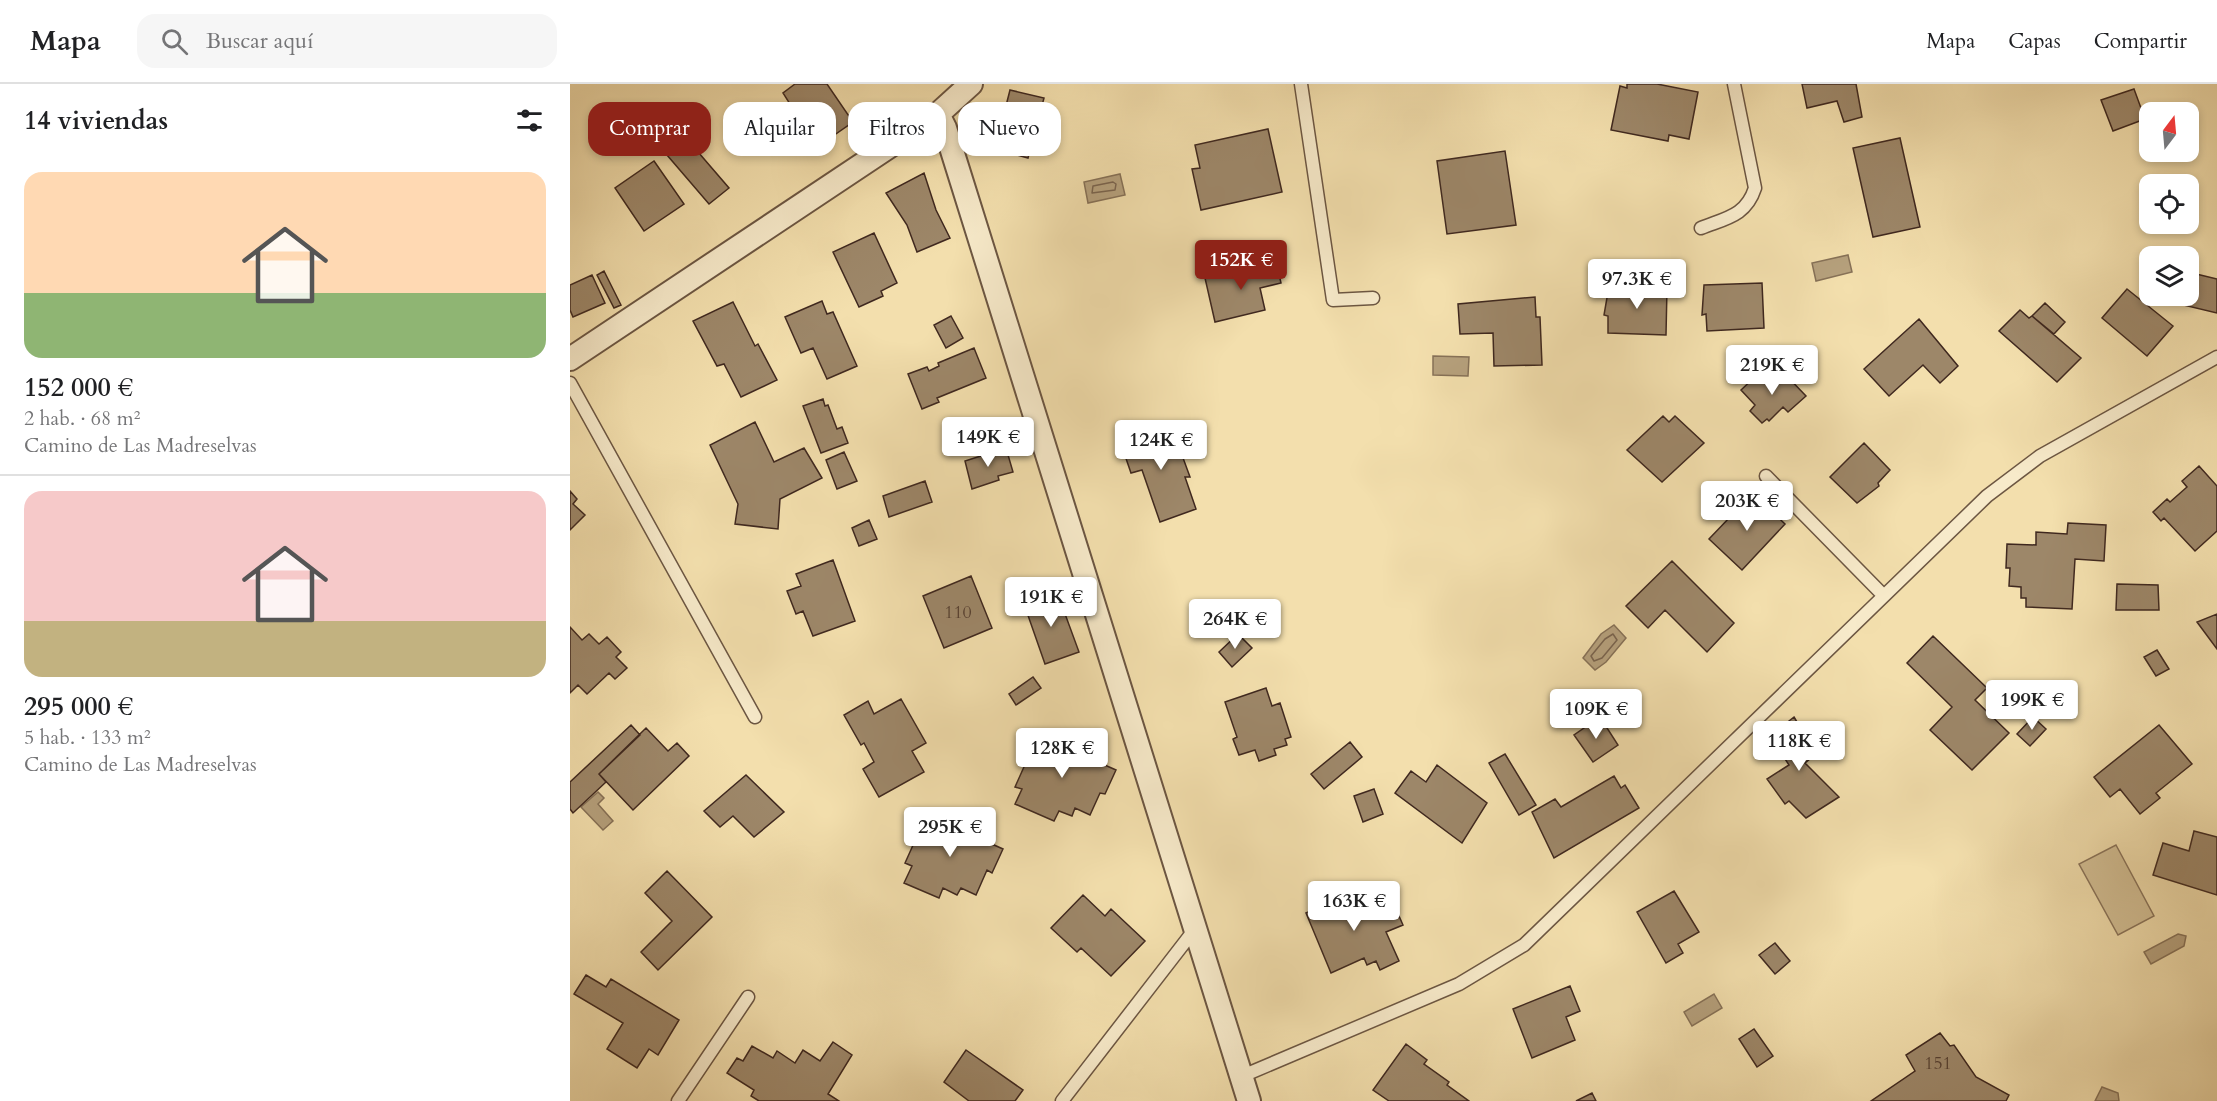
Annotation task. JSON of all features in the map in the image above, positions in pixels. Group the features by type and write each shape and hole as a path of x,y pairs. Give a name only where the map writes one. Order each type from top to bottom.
{"street":[{"path":"946,107 971,84"},
{"path":"946,131 1249,1101"},
{"path":"570,359 875,156"}],"lane":[{"path":"1301,84 1333,300 1373,298"},
{"path":"1701,228 1736,214 1750,204 1755,188 1734,84"},
{"path":"1240,1077 1459,984 1524,945 1987,495 2040,456 2217,357"},
{"path":"570,383 755,717"},
{"path":"1766,476 1884,596"},
{"path":"1062,1101 1195,929"},
{"path":"678,1101 748,997"}],"shaded area":[{"path":"2116,845 2154,916 2118,935 2079,864"}],"water":[{"path":"1120,174 1125,195 1088,203 1084,182"},
{"path":"1848,255 1852,272 1816,281 1812,263"},
{"path":"1433,356 1469,357 1468,376 1433,375"},
{"path":"1614,625 1626,638 1606,662 1595,670 1583,658 1601,634"},
{"path":"598,792 604,798 598,804 613,821 603,830 581,807"},
{"path":"2178,934 2186,936 2184,946 2151,964 2144,952"},
{"path":"1714,994 1722,1008 1692,1026 1684,1012"},
{"path":"2102,1087 2118,1093 2119,1101 2095,1101"}],"building":[{"path":"795,84 827,84 848,115 848,125 836,134 836,102 789,102 783,93"},
{"path":"1627,84 1657,84 1698,92 1689,139 1669,135 1668,141 1611,130 1620,86 1627,88"},
{"path":"1802,84 1856,84 1862,117 1844,122 1837,101 1807,108"},
{"path":"2134,89 2139,103 2139,121 2113,131 2101,100"},
{"path":"1010,90 1044,98 1043,102 1007,102"},
{"path":"1268,129 1282,192 1201,210 1192,169 1200,168 1195,145"},
{"path":"1900,138 1920,227 1873,237 1853,148"},
{"path":"1505,151 1516,225 1447,234 1437,161"},
{"path":"668,156 701,156 729,188 709,204"},
{"path":"654,161 684,204 644,231 615,188"},
{"path":"924,173 936,210 950,238 917,252 907,225 886,193"},
{"path":"874,233 897,283 881,291 883,296 859,307 833,252"},
{"path":"1276,262 1281,283 1260,288 1265,310 1215,322 1205,278"},
{"path":"604,271 621,305 614,308 597,275"},
{"path":"592,275 605,303 573,317 570,310 570,285"},
{"path":"2199,275 2217,279 2217,313 2188,306 2199,306"},
{"path":"1762,283 1764,328 1707,331 1706,314 1702,315 1704,285"},
{"path":"1609,286 1667,288 1666,335 1608,333 1608,316 1604,315"},
{"path":"2127,289 2139,299 2139,306 2148,306 2173,326 2147,356 2102,318"},
{"path":"1535,297 1536,317 1540,317 1542,365 1494,366 1493,333 1460,334 1458,304"},
{"path":"822,301 827,314 833,312 857,366 827,379 813,348 801,353 785,317"},
{"path":"733,302 755,346 758,344 777,380 741,397 724,364 717,366 693,321"},
{"path":"2045,303 2065,322 2054,334 2032,316"},
{"path":"2020,310 2029,318 2032,316 2081,358 2057,382 1999,331"},
{"path":"951,316 963,338 946,348 934,325"},
{"path":"1919,319 1958,366 1940,383 1923,365 1889,396 1864,369"},
{"path":"974,348 986,378 937,398 939,402 922,409 908,374 927,367 929,371 939,366 938,363"},
{"path":"1781,370 1806,396 1788,412 1783,407 1769,421 1767,419 1762,423 1750,411 1755,405 1741,390 1758,374 1767,383"},
{"path":"823,399 825,406 828,405 837,429 842,427 848,443 821,453 803,406"},
{"path":"1663,416 1669,422 1675,416 1704,443 1662,482 1627,450"},
{"path":"755,422 774,462 804,448 822,478 780,499 778,529 735,524 738,504 710,445"},
{"path":"1171,425 1190,477 1185,477 1196,509 1160,522 1142,470 1131,473 1120,441"},
{"path":"1864,443 1890,470 1878,483 1879,486 1857,503 1830,477"},
{"path":"1006,448 1013,472 998,476 999,480 972,489 965,461"},
{"path":"844,452 857,481 837,489 826,460"},
{"path":"2199,466 2217,486 2217,531 2195,551 2164,518 2161,521 2153,512 2167,499 2170,502 2187,487 2182,481"},
{"path":"925,481 932,502 889,517 883,496"},
{"path":"570,491 577,499 573,504 585,515 570,530"},
{"path":"1753,493 1785,524 1742,570 1709,539"},
{"path":"869,520 877,539 859,546 852,528"},
{"path":"2068,523 2106,525 2104,561 2075,559 2072,609 2026,607 2026,598 2021,598 2021,587 2009,586 2010,568 2006,568 2007,544 2036,545 2036,532 2067,534"},
{"path":"833,560 855,621 813,636 803,611 796,614 787,591 801,586 796,574"},
{"path":"1672,561 1734,623 1707,652 1665,610 1648,628 1626,606"},
{"path":"971,576 992,628 944,648 923,596"},
{"path":"2117,584 2158,585 2159,610 2116,610"},
{"path":"1057,592 1079,652 1045,664 1024,604"},
{"path":"2217,614 2217,649 2197,622"},
{"path":"570,627 582,640 589,634 599,644 607,637 621,652 616,657 627,668 615,679 609,673 587,694 578,685 570,693"},
{"path":"1238,634 1252,648 1232,667 1219,652"},
{"path":"1933,636 1987,688 1975,700 2009,733 1972,770 1930,730 1952,707 1907,663"},
{"path":"2157,650 2169,669 2156,676 2144,657"},
{"path":"1033,677 1041,688 1016,705 1009,694"},
{"path":"1266,688 1272,706 1280,703 1291,737 1285,739 1287,745 1274,749 1276,755 1259,761 1255,750 1239,755 1233,739 1237,737 1225,702"},
{"path":"901,699 926,743 912,751 924,772 879,797 863,769 874,762 864,743 861,745 844,715 868,701 874,714"},
{"path":"1600,717 1618,745 1593,762 1574,735"},
{"path":"1794,717 1816,754 1805,763 1839,797 1806,818 1789,801 1785,804 1767,779 1789,765 1770,736"},
{"path":"2033,717 2046,729 2030,746 2017,734"},
{"path":"631,725 640,735 599,774 606,782 573,813 570,809 570,782"},
{"path":"2159,725 2192,764 2156,793 2160,798 2140,814 2120,789 2110,797 2094,777"},
{"path":"646,728 668,751 677,743 689,756 633,810 599,774"},
{"path":"1062,731 1087,742 1082,755 1116,770 1105,794 1100,793 1090,815 1075,808 1072,816 1059,811 1054,821 1015,804 1022,789 1015,787 1036,740 1054,749"},
{"path":"1350,742 1362,757 1324,789 1311,774"},
{"path":"1505,754 1536,805 1519,815 1489,763"},
{"path":"1437,765 1487,803 1462,843 1395,793 1411,771 1426,782"},
{"path":"746,775 784,812 754,837 733,816 720,827 704,811"},
{"path":"1614,776 1621,788 1625,785 1639,808 1554,858 1532,812 1555,799 1561,807"},
{"path":"1374,789 1383,814 1363,822 1354,796"},
{"path":"951,810 973,820 967,833 1003,849 992,873 987,870 976,895 961,888 957,895 943,888 939,898 904,883 912,866 905,863 923,823 942,831"},
{"path":"2194,831 2217,837 2217,895 2153,875 2163,843 2189,851"},
{"path":"667,871 712,917 658,970 641,952 672,921 645,893"},
{"path":"1363,889 1374,915 1395,907 1403,925 1386,932 1399,961 1380,970 1376,961 1367,965 1364,958 1331,973 1306,913"},
{"path":"1674,891 1699,932 1678,944 1683,953 1666,963 1637,912"},
{"path":"1083,895 1105,916 1111,909 1145,941 1111,976 1081,948 1077,952 1051,928"},
{"path":"1775,943 1790,961 1775,974 1759,955"},
{"path":"586,975 606,987 611,979 679,1020 658,1055 649,1049 637,1068 607,1049 623,1023 574,994"},
{"path":"1570,986 1580,1011 1566,1017 1575,1040 1532,1058 1513,1009"},
{"path":"1754,1029 1773,1056 1757,1067 1739,1039"},
{"path":"1940,1033 1950,1046 1954,1045 1976,1077 2009,1095 2006,1101 1871,1101 1915,1071 1906,1055"},
{"path":"833,1042 852,1055 828,1094 839,1101 759,1101 751,1096 754,1090 727,1073 737,1058 743,1061 752,1046 773,1058 777,1051 795,1063 803,1050 820,1061"},
{"path":"1406,1044 1427,1060 1424,1064 1449,1082 1447,1085 1469,1101 1389,1101 1373,1090"},
{"path":"966,1050 1023,1090 1015,1101 969,1101 944,1082"},
{"path":"1592,1093 1596,1101 1576,1101"}]}
